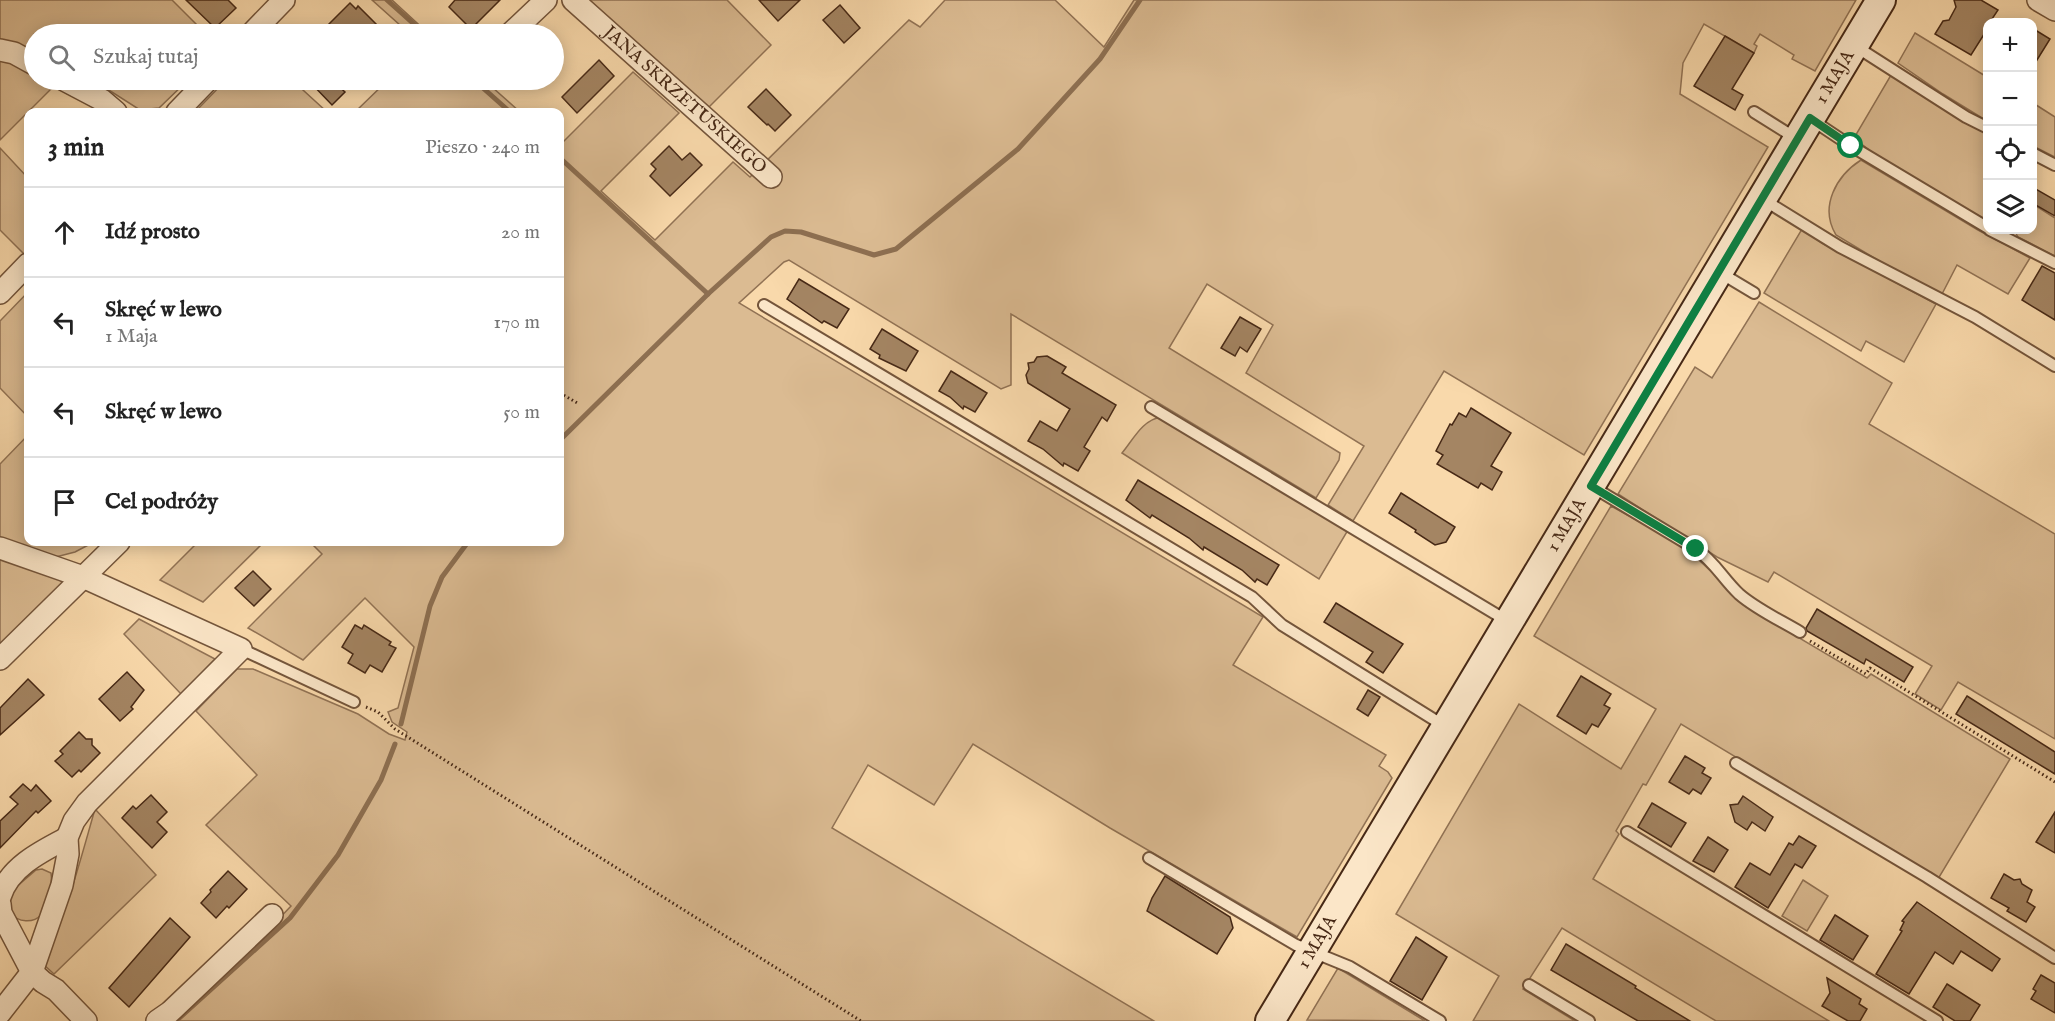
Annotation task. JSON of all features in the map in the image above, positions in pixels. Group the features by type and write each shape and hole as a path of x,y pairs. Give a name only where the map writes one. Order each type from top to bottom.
{"main road":[{"name":"1 MAJA","path":"1270,1021 1881,0"}],"street":[{"path":"261,24 284,0"},
{"path":"521,24 546,0"},
{"name":"JANA SKRZETUSKIEGO","path":"573,0 771,177"},
{"path":"2038,0 2055,10"},
{"path":"0,50 14,53 24,58"},
{"path":"83,90 111,108"},
{"path":"181,108 198,90"},
{"path":"0,293 24,268"},
{"path":"0,659 115,546"},
{"path":"0,548 83,577 241,649 87,803 74,821 68,837 68,854 62,885 32,972 0,1013"},
{"path":"0,897 3,888 27,861 68,837"},
{"path":"0,904 2,913 32,972 56,990 86,1021"},
{"path":"157,1021 170,1012 272,915"}],"lane":[{"path":"1854,45 1966,117 1984,126"},
{"path":"1754,112 1804,129 1919,188 1983,225"},
{"path":"2037,156 2055,165"},
{"path":"1762,199 1840,247 1975,317 2055,366"},
{"path":"1999,234 2055,263"},
{"path":"1718,272 1754,293"},
{"path":"764,305 1252,597 1282,625 1446,727"},
{"path":"1151,407 1510,622"},
{"path":"1591,486 1709,558 1730,584 1746,599 1800,632"},
{"path":"241,649 354,702"},
{"path":"1736,763 1935,882 2055,958"},
{"path":"1627,832 1937,1021"},
{"path":"1149,858 1296,945 1350,967 1440,1021"},
{"path":"1529,985 1590,1021"}],"path":[{"path":"564,395 579,404"},
{"path":"1800,632 1801,635 1866,674 1870,668 2055,782"},
{"path":"354,702 378,712 395,729 861,1021"}],"shaded area":[{"path":"0,0 172,0 196,24 24,24 24,52 0,43"},
{"path":"372,0 392,0 418,24 399,24"},
{"path":"584,0 727,0 771,45 707,109"},
{"path":"945,0 1055,0 1104,47 1134,0 1856,0 1815,71 1792,59 1794,55 1760,34 1754,44 1757,46 1754,53 1704,24 1683,63 1680,94 1768,147 1584,455 1444,371 1353,521 1328,505 1364,446 1246,373 1273,325 1207,284 1169,348 1340,453 1339,460 1316,498 1011,314 1011,385 1001,389 789,260 739,303 1263,617 1233,665 1386,755 1379,766 1392,778 1297,937 1110,828 973,744 934,805 868,765 832,828 1154,1021 167,1021 291,906 206,825 257,775 196,711 237,669 253,669 358,714 389,734 405,740 407,732 392,722 388,712 398,708 414,647 365,598 303,660 248,628 322,554 314,546 564,546 564,141 633,72 679,113 601,191 655,240 733,162 750,177 909,20 920,27"},
{"path":"1915,33 1983,75 1983,119 1943,94 1898,63"},
{"path":"0,58 24,70 24,90 50,90 32,108 24,108 24,116 0,140"},
{"path":"1891,75 1983,131 1983,220 1873,153 1854,138"},
{"path":"109,90 178,90 159,108 137,108"},
{"path":"216,90 303,90 323,108 199,108"},
{"path":"378,90 495,90 516,108 359,108"},
{"path":"2037,106 2055,117 2055,157 2037,148"},
{"path":"0,148 24,174 24,254 0,230"},
{"path":"1861,160 1983,234 2030,258 2008,294 1957,265 1942,294 1916,283 1836,235 1829,214 1830,203 1838,183"},
{"path":"2037,207 2055,218 2055,256 2016,234 2037,234"},
{"path":"1802,229 1822,243 1936,304 1904,362 1866,341 1861,351 1764,293"},
{"path":"24,296 24,413 0,388 0,321"},
{"path":"1759,302 1892,383 1869,424 2055,534 2055,739 1958,682 1941,710 1915,694 1932,666 1774,572 1768,582 1717,557 1618,494 1695,367 1712,378"},
{"path":"1161,417 1348,530 1319,579 1122,453 1143,426"},
{"path":"24,439 24,546 86,546 75,552 48,559 0,542 0,464"},
{"path":"1611,506 1685,547 1752,610 1867,678 1871,674 2010,759 1938,879 1681,724 1616,831 1619,834 1593,879 1829,1021 1716,1021 1562,928 1523,989 1575,1021 1473,1021 1499,976 1396,914 1519,704 1621,769 1656,709 1534,636"},
{"path":"194,546 260,546 203,602 160,580"},
{"path":"0,558 59,579 65,586 0,654"},
{"path":"139,619 215,659 181,694 124,634"},
{"path":"95,809 156,875 54,974 42,963 66,906"},
{"path":"42,869 51,873 49,895 43,912 38,918 26,921 18,919 11,911 8,894 36,870"},
{"path":"1803,880 1828,896 1807,931 1782,916"},
{"path":"1338,968 1425,1021 1307,1020"}],"building":[{"path":"186,0 228,0 236,8 219,24 211,24"},
{"path":"455,0 500,0 476,24 466,24 449,7"},
{"path":"759,0 800,0 778,21"},
{"path":"1954,0 1981,0 1998,10 1993,18 1983,18 1983,36 1971,55 1935,34 1943,21 1949,20 1956,7"},
{"path":"350,3 356,9 358,6 376,24 329,24"},
{"path":"840,5 860,28 844,43 823,20"},
{"path":"2037,31 2050,39 2037,60"},
{"path":"1725,36 1754,53 1732,89 1743,95 1735,110 1694,86"},
{"path":"599,60 614,76 577,113 562,97"},
{"path":"766,89 791,115 775,131 748,107"},
{"path":"318,90 343,90 345,92 332,105"},
{"path":"669,146 682,160 690,153 702,165 670,196 650,176 656,169 651,164"},
{"path":"2037,190 2055,200 2055,216 2037,206"},
{"path":"2042,266 2055,273 2055,320 2022,300"},
{"path":"799,279 849,309 837,328 824,321 822,323 787,299"},
{"path":"1240,317 1261,329 1247,352 1240,347 1235,356 1221,348"},
{"path":"882,329 918,351 906,371 879,358 880,355 870,349"},
{"path":"1047,356 1066,367 1062,373 1116,405 1107,421 1102,417 1084,447 1090,451 1078,471 1064,463 1063,466 1043,449 1028,441 1040,421 1057,431 1070,409 1028,383 1026,375 1029,369 1028,363 1034,362 1037,357"},
{"path":"951,371 987,393 975,412 964,406 963,409 939,391"},
{"path":"1471,408 1511,433 1491,466 1502,472 1492,490 1481,483 1478,488 1437,464 1443,455 1436,451 1450,424 1452,425 1459,413 1466,417"},
{"path":"1138,480 1279,565 1267,585 1257,579 1255,582 1242,570 1204,547 1203,550 1189,538 1152,515 1150,518 1126,500"},
{"path":"1401,493 1455,527 1446,542 1435,545 1389,513"},
{"path":"253,571 271,589 254,606 235,588"},
{"path":"1336,603 1403,644 1383,673 1366,662 1373,652 1324,622"},
{"path":"1817,609 1913,667 1904,682 1866,659 1864,664 1807,631 1806,628"},
{"path":"355,625 362,629 364,625 391,642 389,645 396,648 382,672 370,665 365,673 348,663 353,654 342,647"},
{"path":"127,672 144,690 131,707 133,709 120,721 99,699"},
{"path":"1581,676 1611,694 1604,705 1610,708 1598,727 1592,724 1586,734 1557,716"},
{"path":"28,679 44,695 0,735 0,708"},
{"path":"1368,690 1380,697 1368,716 1357,709"},
{"path":"1967,696 2055,752 2055,774 1956,714"},
{"path":"79,732 86,739 92,739 92,745 100,753 81,772 79,770 72,777 55,761 63,754 60,751"},
{"path":"1685,756 1705,768 1702,773 1711,778 1701,794 1693,789 1689,794 1669,782"},
{"path":"23,784 31,791 36,785 51,801 38,813 36,811 0,848 0,821 18,804 10,797"},
{"path":"151,795 167,812 157,822 167,832 152,848 122,818 133,806 136,809"},
{"path":"1743,796 1773,817 1765,831 1752,822 1747,830 1735,822 1730,805 1738,804"},
{"path":"1652,803 1686,823 1671,847 1638,827"},
{"path":"2055,812 2055,853 2036,842"},
{"path":"1799,836 1816,846 1802,868 1795,864 1768,908 1735,887 1750,863 1770,875 1789,843 1793,845"},
{"path":"1708,837 1728,850 1714,872 1693,861"},
{"path":"228,871 247,889 216,918 201,903"},
{"path":"2004,874 2014,880 2020,879 2022,884 2032,890 2027,902 2035,907 2026,922 2007,911 2009,908 1991,898"},
{"path":"1165,876 1230,917 1233,928 1217,954 1147,911"},
{"path":"1917,902 2000,959 1992,971 1961,951 1953,964 1935,952 1909,994 1876,974 1902,931 1900,930 1904,922 1902,921"},
{"path":"1835,915 1868,936 1853,960 1820,940"},
{"path":"170,918 190,937 129,1007 109,988"},
{"path":"1416,937 1447,957 1422,1000 1390,981"},
{"path":"1566,944 1690,1021 1638,1021 1551,970"},
{"path":"2041,975 2055,983 2055,1013 2031,999 2036,991 2033,989"},
{"path":"1827,978 1861,999 1859,1004 1867,1009 1860,1021 1848,1021 1822,1006 1830,993"},
{"path":"1947,984 1980,1005 1970,1021 1955,1021 1933,1007"}],"waterway":[{"path":"387,0 414,24"},
{"path":"564,436 708,294 771,237 785,231 801,232 874,255 896,249 1018,149 1100,59 1140,0"},
{"path":"485,90 506,108"},
{"path":"564,162 708,294"},
{"path":"401,724 430,606 442,577 465,546"},
{"path":"176,1021 290,918 338,855 381,780 395,744"}],"route":[{"path":"1696,549 1591,486 1810,118 1851,146"}]}
